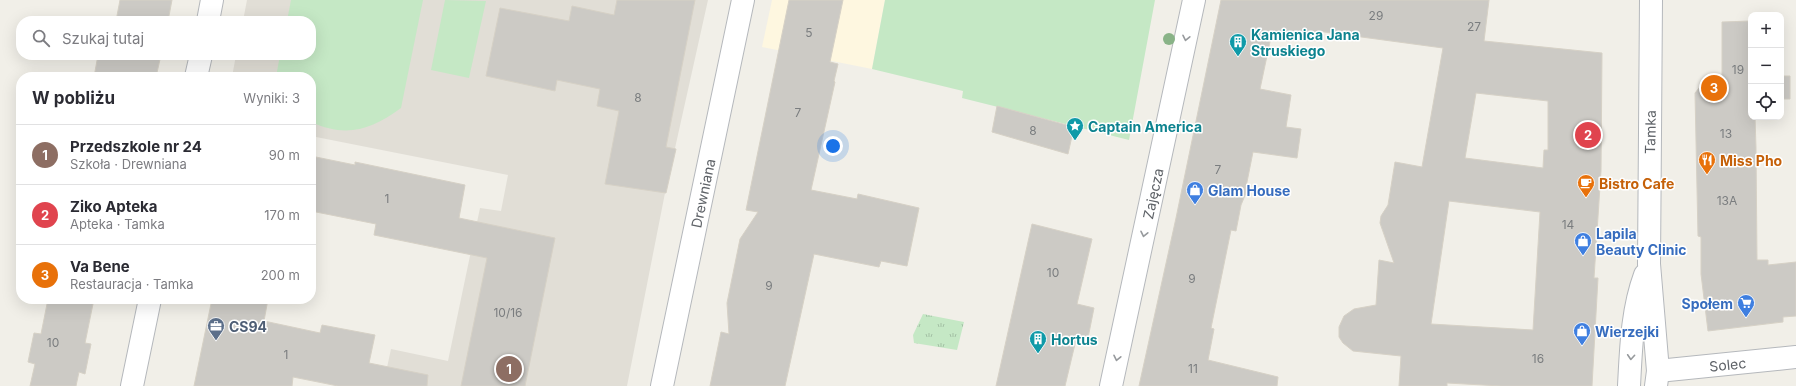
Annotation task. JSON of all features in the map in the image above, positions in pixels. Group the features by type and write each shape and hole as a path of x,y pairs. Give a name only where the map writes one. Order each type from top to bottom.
{"street":[{"path":"209,16 212,0"},
{"name":"Drewniana","path":"662,386 743,0"},
{"name":"Zajęcza","path":"1111,386 1194,0"},
{"name":"Tamka","path":"1651,0 1649,264 1657,378"},
{"path":"197,72 200,60"},
{"name":"Tamka","path":"1629,386 1633,322 1639,290 1649,264"},
{"path":"132,386 149,304"},
{"name":"Solec","path":"1657,378 1796,357"}],"shaded area":[{"path":"247,0 708,0 665,193 627,386 383,386 391,349 448,361 480,208 501,211 508,175 316,137 316,72 233,72 235,60 316,60 316,16 244,16"},
{"path":"772,0 885,0 872,69 762,47"}],"green space":[{"path":"291,0 423,0 401,108 379,122 358,129 336,130 316,124 316,72 277,72 279,60 316,60 316,16 288,16"},
{"path":"445,0 486,1 469,78 431,70"},
{"path":"885,0 1155,0 1129,140 962,98 963,91 872,69"},
{"path":"923,314 964,322 957,350 914,343 913,335"}],"building":[{"path":"120,0 172,0 169,16 117,16"},
{"path":"617,0 695,0 666,147 676,149 666,193 605,184 619,111 597,106 600,89 557,80 555,91 486,76 500,8 569,21 572,6 614,15"},
{"path":"789,0 843,0 830,62 838,64 835,82 811,190 857,199 858,194 919,208 907,266 881,261 879,267 814,254 785,386 710,386 721,332 729,334 727,303 740,239 758,212 746,210"},
{"path":"1221,0 1489,0 1484,41 1602,53 1601,171 1594,278 1598,278 1592,386 1501,386 1447,383 1447,386 1399,386 1401,356 1353,351 1343,343 1339,337 1339,327 1344,316 1354,309 1376,305 1379,260 1394,263 1380,223 1381,216 1388,205 1395,162 1422,167 1443,48 1317,31 1316,37 1300,35 1300,39 1271,37 1260,89 1291,95 1286,127 1301,129 1297,158 1253,152 1246,193 1241,205 1236,231 1231,230 1211,328 1214,329 1208,360 1278,377 1277,386 1139,386 1176,218","holes":["1476,93 1548,101 1548,150 1544,150 1543,168 1465,158","1449,201 1540,212 1533,330 1431,324"]},
{"path":"1748,21 1748,120 1755,120 1757,260 1768,260 1768,265 1796,262 1796,316 1783,317 1783,322 1708,331 1701,274 1701,237 1698,236 1695,93 1707,78 1722,77 1722,22"},
{"path":"97,60 160,60 157,72 95,72"},
{"path":"1784,76 1790,76 1790,99 1784,99"},
{"path":"997,106 1074,127 1068,154 992,132"},
{"path":"316,157 355,165 355,162 465,185 459,218 555,238 525,386 461,386 487,258 374,235 376,224 316,212"},
{"path":"1032,224 1092,239 1077,304 1094,308 1087,343 1076,340 1065,386 996,386"},
{"path":"47,304 93,304 85,343 91,344 85,374 79,372 76,386 30,386 35,364 28,362 34,333 41,334"},
{"path":"211,304 267,304 264,321 320,333 322,325 375,335 369,363 428,375 427,386 338,386 293,377 292,386 194,386"}],"place":[{"name":"Kamienica Jana Struskiego","path":"1238,57"},
{"name":"Va Bene","path":"1714,88"},
{"name":"Ziko Apteka","path":"1588,135"},
{"name":"Captain America","path":"1075,141"},
{"name":"Miss Pho","path":"1707,175"},
{"name":"Bistro Cafe","path":"1586,198"},
{"name":"Glam House","path":"1195,205"},
{"name":"Lapila Beauty Clinic","path":"1583,256"},
{"name":"Społem","path":"1746,318"},
{"name":"CS94","path":"216,341"},
{"name":"Wierzejki","path":"1582,346"},
{"name":"Hortus","path":"1038,354"},
{"name":"Przedszkole nr 24","path":"509,369"}]}
